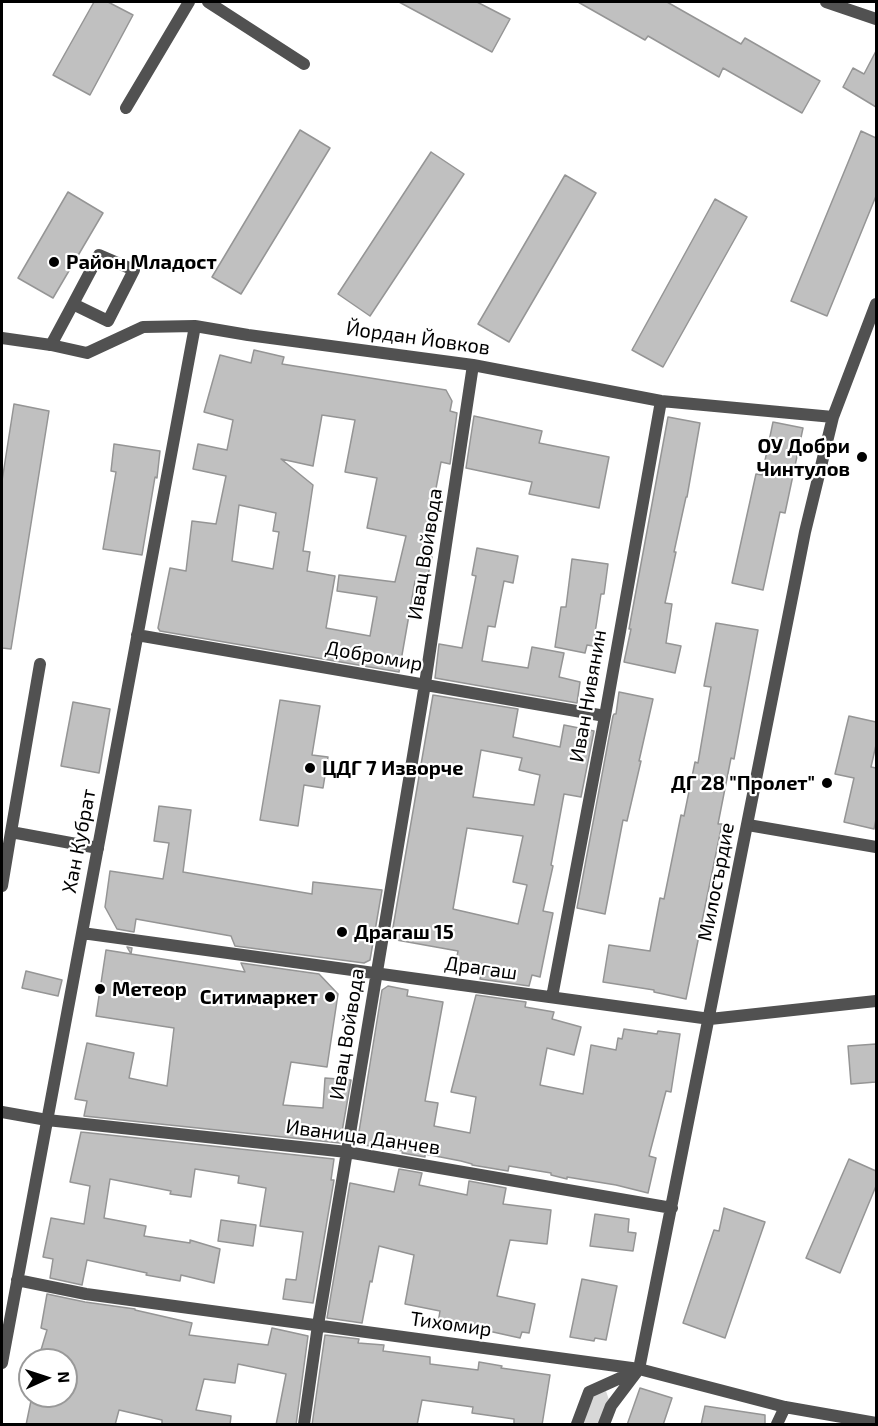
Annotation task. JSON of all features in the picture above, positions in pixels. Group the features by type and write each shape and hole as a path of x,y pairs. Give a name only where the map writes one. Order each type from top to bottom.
{"street":[{"path":"126,108 189,2"},
{"path":"208,2 304,64"},
{"path":"826,2 876,19"},
{"path":"51,345 99,255 134,270 108,321 73,304"},
{"name":"Милосърдие","path":"604,1425 610,1406 639,1369 805,532 833,417 876,304"},
{"name":"Йордан Йовков","path":"2,338 87,353 143,327 195,326 473,365 661,401 833,417"},
{"name":"Хан Кубрат","path":"2,1363 195,326"},
{"name":"Ивац Войвода","path":"304,1425 318,1325 424,684 473,365"},
{"name":"Иван Нивянин","path":"552,997 661,401"},
{"name":"Добромир","path":"137,635 605,716"},
{"path":"2,886 40,664"},
{"path":"748,825 876,847"},
{"path":"11,832 98,848"},
{"name":"Драгаш","path":"82,933 710,1019 876,1001"},
{"name":"Иваница Данчев","path":"2,1112 47,1120 347,1152 672,1208"},
{"name":"Тихомир","path":"17,1280 86,1294 639,1369 785,1407 876,1423"},
{"path":"577,1425 590,1392 639,1369"},
{"path":"777,1425 785,1407"}],"shaded area":[{"path":"604,1385 611,1406 604,1424 577,1424 589,1392"}],"building":[{"path":"94,2 108,2 133,15 90,95 53,75"},
{"path":"399,2 477,2 510,19 492,52"},
{"path":"578,2 667,2 741,44 745,38 820,81 802,113 723,68 719,77 648,36 645,40"},
{"path":"876,51 876,107 843,87 853,68 864,74"},
{"path":"300,130 330,148 241,294 212,277"},
{"path":"861,131 876,138 876,196 827,316 791,301"},
{"path":"431,152 464,174 370,316 338,294"},
{"path":"565,175 596,193 509,342 478,324"},
{"path":"68,192 103,213 53,298 18,278"},
{"path":"715,199 747,217 663,367 632,350"},
{"path":"254,350 284,357 282,364 446,390 452,401 450,411 457,413 450,464 441,462 433,504 427,556 432,557 426,584 415,581 399,672 160,631 158,628 170,568 186,571 192,521 216,524 226,476 193,469 198,444 227,450 233,420 204,412 220,355 251,363","holes":["322,415 355,420 345,472 377,478 367,528 406,536 395,582 339,575 337,591 377,597 370,636 326,628 335,576 307,571 310,552 303,551 313,485 281,459 313,466","239,505 276,513 273,531 279,532 273,569 232,561"]},
{"path":"14,404 49,411 11,649 2,648 2,481"},
{"path":"474,416 542,431 539,443 609,457 599,508 529,494 532,482 466,468"},
{"path":"668,417 700,423 665,603 672,604 666,643 681,646 675,673 624,662"},
{"path":"773,422 803,428 785,513 780,512 763,590 732,583 756,474 762,475"},
{"path":"114,444 160,451 142,555 103,549 116,472 111,471"},
{"path":"477,548 518,556 513,583 504,581 495,627 488,626 482,661 528,668 532,647 564,653 559,677 580,682 577,703 435,678 439,644 462,648 476,576 472,575"},
{"path":"572,559 608,564 593,646 587,645 585,653 555,647 561,607 566,607"},
{"path":"716,623 758,630 734,759 731,758 718,824 722,824 686,999 654,992 654,990 603,982 609,945 650,951 660,898 664,899 681,815 684,816 695,762 698,763 711,687 704,686"},
{"path":"619,692 653,699 627,821 623,820 605,914 577,908"},
{"path":"433,695 518,709 513,737 560,747 564,725 594,731 581,797 564,794 551,865 553,866 543,911 553,913 540,977 532,975 529,986 480,979 483,968 456,962 458,951 391,939","holes":["481,750 522,758 519,770 540,775 534,805 473,797","467,828 523,836 513,882 527,885 518,924 453,909"]},
{"path":"280,700 320,706 312,755 328,757 323,788 304,785 298,826 260,820"},
{"path":"73,702 110,709 99,773 61,766"},
{"path":"849,716 876,722 876,745 871,767 876,768 874,829 844,822 854,778 835,774"},
{"path":"159,806 191,810 183,872 312,894 313,882 382,890 370,960 364,963 235,946 231,936 136,919 134,932 117,929 105,907 110,871 163,879 169,843 154,841"},
{"path":"106,950 245,972 241,963 319,974 338,994 327,1067 291,1062 283,1105 323,1108 325,1078 351,1080 340,1143 84,1116 87,1101 75,1099 87,1043 134,1053 129,1078 167,1086 174,1028 96,1016"},
{"path":"26,971 62,980 58,996 22,988"},
{"path":"388,986 408,990 407,996 443,1002 425,1101 438,1103 434,1126 470,1133 476,1097 451,1092 476,995 526,1002 525,1007 554,1012 552,1019 581,1027 574,1055 547,1048 540,1085 583,1094 591,1045 616,1050 618,1038 622,1039 624,1029 657,1034 658,1031 680,1034 671,1092 666,1091 649,1156 656,1158 648,1193 616,1185 567,1177 567,1179 551,1175 551,1173 509,1166 508,1171 425,1154 425,1157 357,1144 382,990"},
{"path":"876,1044 876,1082 851,1084 848,1046"},
{"path":"81,1132 334,1159 331,1180 334,1180 313,1303 283,1299 286,1279 296,1280 303,1232 260,1226 266,1188 238,1183 239,1176 195,1169 191,1197 110,1179 104,1218 146,1226 144,1236 190,1243 190,1240 220,1249 214,1283 181,1275 180,1281 146,1275 147,1273 87,1260 82,1285 50,1278 53,1259 43,1257 51,1218 84,1224 90,1186 70,1182"},
{"path":"849,1159 876,1171 876,1186 840,1273 806,1258"},
{"path":"399,1169 422,1173 419,1185 467,1195 469,1181 506,1188 503,1204 551,1210 547,1244 510,1240 497,1296 535,1304 529,1333 522,1332 520,1338 438,1323 440,1311 405,1304 414,1255 379,1246 362,1323 327,1318 350,1183 394,1192"},
{"path":"724,1208 765,1222 725,1338 683,1323 714,1230 719,1231"},
{"path":"595,1214 629,1219 628,1232 636,1233 633,1251 590,1246"},
{"path":"221,1220 256,1225 253,1246 218,1241"},
{"path":"582,1279 617,1286 606,1340 595,1338 594,1341 570,1337"},
{"path":"47,1294 135,1309 192,1323 189,1335 268,1345 272,1328 308,1336 296,1425 276,1425 286,1374 238,1364 235,1383 204,1379 196,1410 231,1416 230,1425 162,1425 162,1420 119,1410 115,1425 26,1425 30,1408 78,1408 78,1348 42,1348 47,1330 41,1328"},
{"path":"325,1335 359,1339 358,1343 384,1345 383,1351 430,1357 430,1364 478,1370 479,1362 502,1366 501,1368 550,1375 542,1425 514,1425 514,1419 472,1413 473,1407 422,1400 417,1425 312,1425"},
{"path":"640,1388 672,1398 663,1425 627,1425"},
{"path":"705,1406 765,1415 765,1425 701,1425"}],"place":[{"name":"Район Младост","path":"54,262"},
{"name":"ОУ Добри Чинтулов","path":"862,457"},
{"name":"ЦДГ 7 Изворче","path":"310,768"},
{"name":"ДГ 28 \"Пролет\"","path":"827,783"},
{"name":"Драгаш 15","path":"342,932"},
{"name":"Метеор","path":"100,989"},
{"name":"Ситимаркет","path":"330,997"}]}
